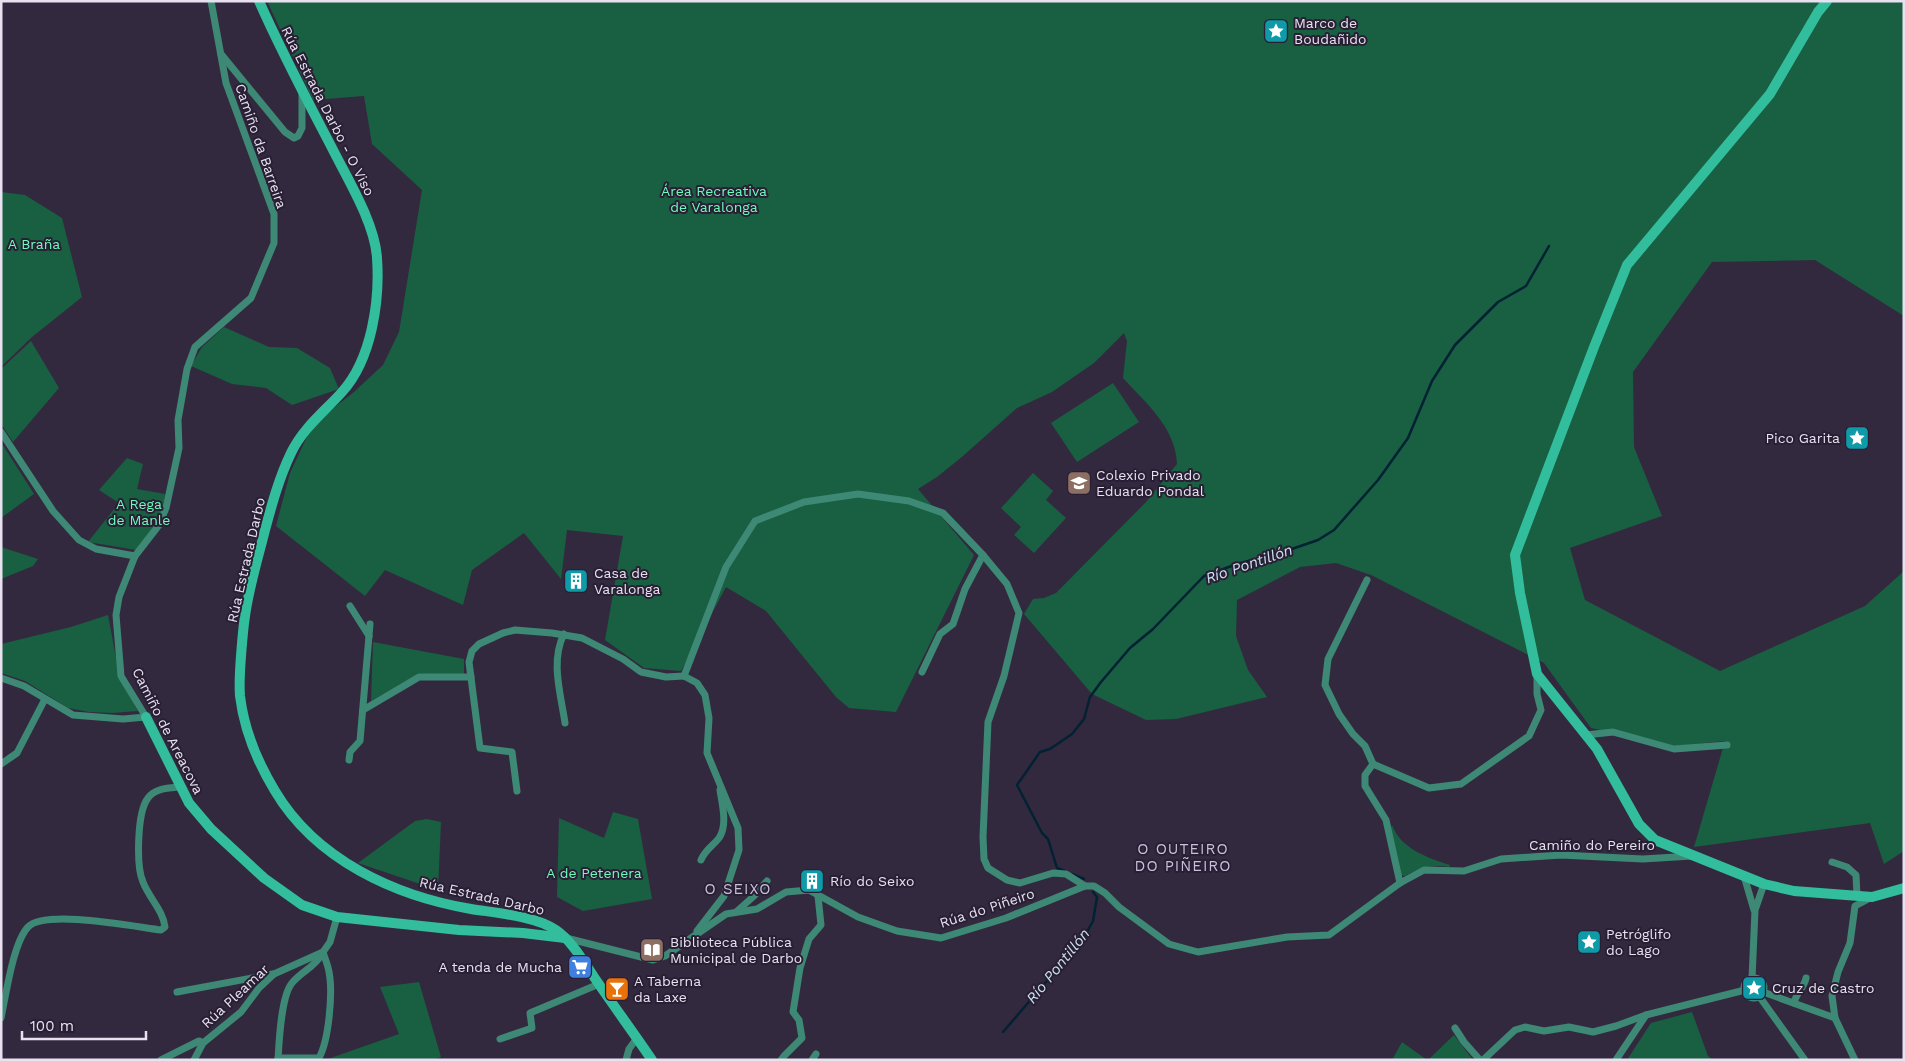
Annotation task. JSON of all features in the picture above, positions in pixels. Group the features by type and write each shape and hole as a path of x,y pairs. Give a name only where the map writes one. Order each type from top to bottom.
{"street":[{"name":"Camiño da Barreira","path":"135,556 159,526 166,508 179,448 178,420 187,369 195,347 251,298 274,242 274,214 226,83 211,1"},
{"name":"Rúa Estrada Darbo - O Viso","path":"258,1 280,50 373,232"},
{"path":"1368,580 1328,659 1324,685 1339,714 1353,734 1365,746 1373,764 1429,788 1461,784 1529,736 1541,710 1537,694 1538,674 1520,593 1515,556 1627,265 1770,94 1818,12 1827,1"},
{"path":"220,53 285,132 294,138 298,136 302,128 302,91"},
{"name":"Rúa Estrada Darbo","path":"373,232 377,258 376,310 370,340 346,388 305,430 291,453 276,490 255,567 245,615 240,670 240,696 249,733 259,761 276,792 292,814 322,846 345,863 379,881 419,896 455,906 540,922 555,929 574,948 652,1060"},
{"path":"1,432 53,511 79,540 96,549 135,556"},
{"name":"Camiño do Pereiro","path":"684,676 726,567 754,521 804,502 858,494 909,501 943,513 983,555 1007,584 1019,613 1004,676 988,722 983,838 984,859 988,868 1007,880 1020,883 1053,873 1066,874 1085,886 1094,886 1168,944 1198,952 1287,937 1329,935 1400,882 1424,870 1464,871 1501,859 1561,854 1643,859 1693,856"},
{"path":"922,672 940,634 953,624 965,589 983,555"},
{"name":"Camiño de Areacova","path":"135,556 119,596 116,615 121,676 146,718 189,803 211,829 264,878 302,905 337,917 459,930 522,933 565,938"},
{"path":"350,606 369,636"},
{"path":"349,760 350,752 360,741 370,624"},
{"path":"517,791 512,752 480,748 469,662 472,651 479,644 515,630 564,634 582,638 623,659 641,672 666,677 684,676 697,683 705,695 709,718 708,753 738,828 739,850 724,896 694,935"},
{"path":"564,634 561,640 557,673 565,723"},
{"path":"1538,674 1597,749 1638,824 1655,840 1764,884 1794,891 1872,897"},
{"path":"363,710 419,677 471,677"},
{"path":"1,678 24,686 74,715 123,719 146,718"},
{"path":"1,764 17,753 45,699"},
{"path":"1586,735 1613,732 1674,749 1727,745"},
{"path":"1373,764 1365,774 1365,786 1386,820 1400,882"},
{"path":"701,860 705,851 718,838 721,832 723,809 719,782"},
{"path":"1,1018 14,960 21,938 30,925 42,920 74,919 161,930 165,927 164,919 142,881 139,850 140,817 148,797 162,788 180,787"},
{"path":"1832,862 1847,867 1856,875 1857,896"},
{"path":"1744,876 1755,910"},
{"path":"736,912 767,881"},
{"path":"1752,979 1755,910 1764,884"},
{"name":"Rúa do Piñeiro","path":"565,938 653,960 664,956 726,914 757,909 786,892 809,890 858,917 897,931 940,938 1006,918 1085,886"},
{"path":"1855,1060 1835,1018 1832,996 1838,972 1850,943 1855,906 1872,897 1904,888"},
{"path":"781,1060 802,1038 799,1020 793,1012 800,968 809,939 821,925 818,896"},
{"path":"323,952 329,972 331,1000 324,1050 319,1058 278,1059 287,991 298,977 315,965 323,952 330,942 337,917"},
{"path":"574,948 589,943"},
{"name":"Rúa Pleamar","path":"194,1060 202,1043 241,1012 259,988 274,974 323,952"},
{"path":"178,992 274,974"},
{"path":"1794,1003 1795,997 1804,987 1806,978"},
{"path":"1805,1060 1761,994 1762,983 1758,979 1752,979 1745,984 1745,990 1750,997 1761,994 1794,1003 1835,1018"},
{"path":"500,1039 532,1028 530,1013 599,984"},
{"path":"1455,1028 1464,1042 1481,1060 1515,1030 1525,1027 1544,1031 1569,1027 1593,1032 1646,1015 1745,990"},
{"path":"1616,1060 1646,1015"},
{"path":"626,1060 629,1050 637,1038"},
{"path":"161,1060 199,1041 202,1043"}],"green space":[{"name":"Área Recreativa de Varalonga","path":"267,1 1904,1 1904,316 1815,260 1712,262 1633,372 1634,447 1662,516 1570,548 1585,600 1720,671 1865,606 1904,571 1904,851 1884,864 1870,823 1694,847 1725,741 1676,746 1591,728 1544,663 1371,575 1336,563 1300,567 1237,600 1236,636 1248,670 1267,697 1176,719 1146,720 1092,694 1024,614 1033,599 1044,598 1056,593 1146,502 1177,464 1175,451 1166,428 1150,407 1123,378 1127,341 1124,333 1094,363 1052,392 1017,408 963,456 937,477 918,489 974,555 896,712 849,708 836,697 766,611 726,587 681,671 644,668 605,640 623,536 567,530 561,579 524,533 472,570 463,605 385,570 365,596 276,526 290,473 313,424 354,392 383,365 399,332 422,190 372,144 364,96 313,100"},
{"name":"A Braña","path":"1,192 25,195 62,218 82,297 32,337 1,367"},
{"path":"224,327 269,347 297,348 330,368 339,389 292,405 266,388 232,384 191,366 202,347"},
{"path":"31,341 59,388 13,442 1,424 1,369"},
{"path":"1113,383 1139,422 1077,462 1051,423"},
{"path":"1,442 34,494 1,518"},
{"name":"A Rega de Manle","path":"127,458 143,464 137,489 165,494 159,518 136,550 88,542 119,503 99,490"},
{"path":"1033,473 1053,491 1046,500 1066,518 1034,553 1014,535 1021,527 1001,508"},
{"path":"1,547 38,559 33,566 1,579"},
{"path":"108,615 120,679 138,711 112,713 89,712 68,708 25,681 1,673 1,644 71,627"},
{"path":"373,642 464,659 464,675 418,674 371,701"},
{"name":"A de Petenera","path":"613,812 638,819 652,899 583,911 557,897 559,818 604,838"},
{"path":"427,819 441,822 438,890 358,863 415,821"},
{"path":"1392,825 1396,833 1409,846 1424,856 1450,865 1449,867 1432,866 1405,876 1400,875"},
{"path":"419,982 441,1057 433,1060 325,1060 399,1034 380,987"},
{"path":"1692,1012 1708,1056 1713,1060 1627,1060 1651,1023"},
{"path":"1454,1035 1473,1060 1428,1060"},
{"path":"1402,1042 1427,1060 1392,1060"}],"waterway":[{"name":"Río Pontillón","path":"1065,871 1057,868 1048,839 1042,833 1017,785 1040,752 1050,749 1072,734 1084,719 1090,697 1101,682 1130,648 1153,629 1204,576 1237,564 1318,540 1334,530 1378,480 1408,438 1432,381 1455,345 1498,302 1526,286 1549,246"},
{"name":"Río Pontillón","path":"1072,874 1084,879"},
{"name":"Río Pontillón","path":"1003,1032 1083,939 1093,921 1097,897 1093,892"}],"place":[{"name":"Marco de Boudañido","path":"1276,31"},
{"name":"Pico Garita","path":"1857,438"},
{"name":"Colexio Privado Eduardo Pondal","path":"1079,483"},
{"name":"Casa de Varalonga","path":"576,581"},
{"name":"Río do Seixo","path":"812,881"},
{"name":"Petróglifo do Lago","path":"1589,942"},
{"name":"Biblioteca Pública Municipal de Darbo","path":"652,950"},
{"name":"A tenda de Mucha","path":"580,967"},
{"name":"Cruz de Castro","path":"1754,988"},
{"name":"A Taberna da Laxe","path":"617,989"}],"district":[{"name":"O OUTEIRO DO PIÑEIRO","path":"1183,858"},
{"name":"O SEIXO","path":"738,889"}]}
